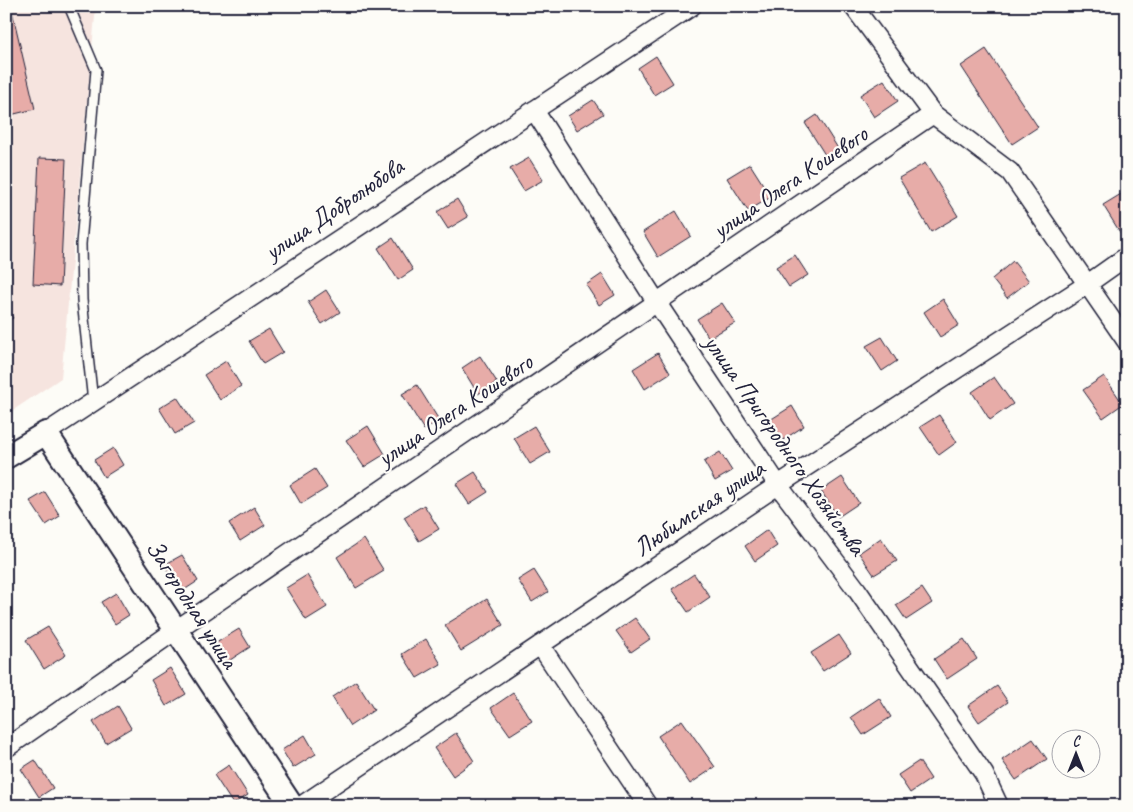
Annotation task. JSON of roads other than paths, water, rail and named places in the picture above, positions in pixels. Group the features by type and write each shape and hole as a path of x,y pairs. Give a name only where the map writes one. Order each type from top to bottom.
{"street":[{"name":"улица Добролюбова","path":"6,457 93,402 692,6"},
{"path":"853,6 933,114 1010,172 1127,342"},
{"name":"улица Пригородного Хозяйства","path":"534,110 657,303 778,486 863,598 984,774 1000,806"},
{"name":"улица Олега Кошевого","path":"6,748 933,114"},
{"name":"Любимская улица","path":"301,806 778,486 1086,285 1127,256"},
{"name":"Загородная улица","path":"46,432 292,806"},
{"path":"540,645 648,806"}],"lane":[{"path":"69,6 96,70 80,244 82,300 93,402"}]}
